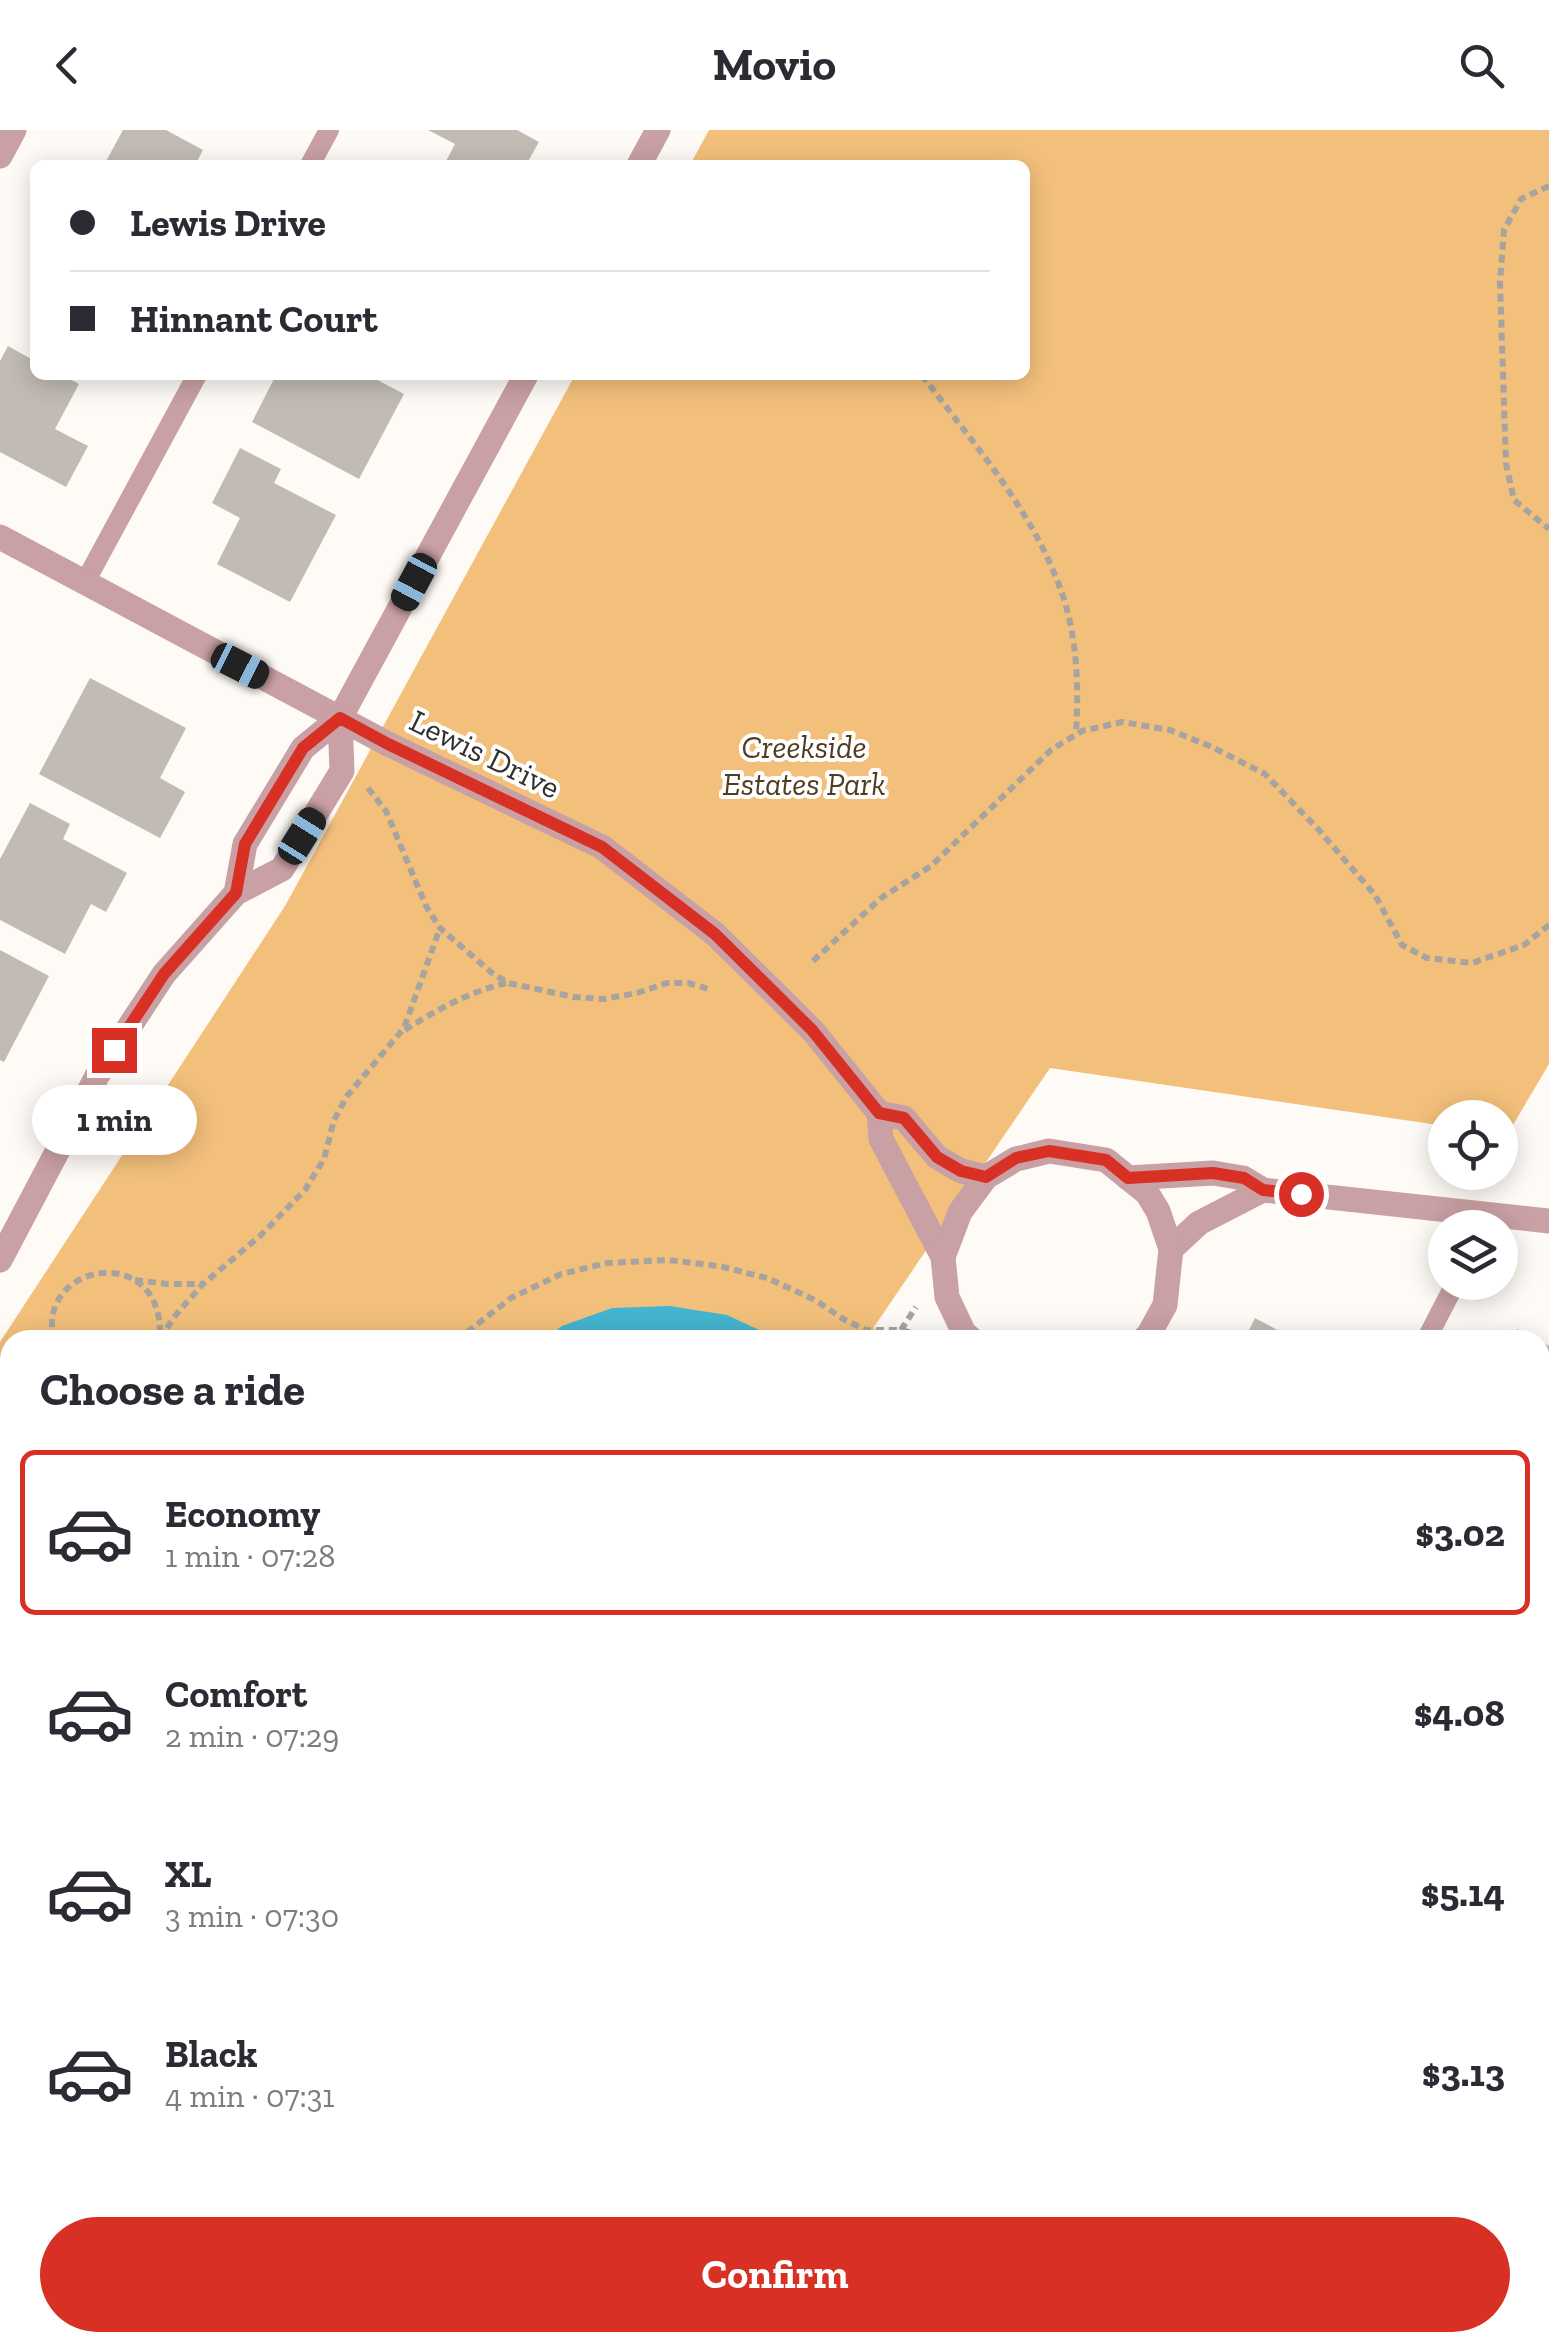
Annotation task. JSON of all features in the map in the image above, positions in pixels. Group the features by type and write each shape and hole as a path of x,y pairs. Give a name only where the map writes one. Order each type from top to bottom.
{"street":[{"path":"0,156 14,130"},
{"path":"643,160 658,130"},
{"path":"236,893 245,844 303,748 340,718 523,380"},
{"name":"Lewis Drive","path":"0,537 388,744 602,847 715,934 812,1030 879,1113 881,1139 943,1257"},
{"path":"0,1260 98,1076 164,974 236,893 282,869 342,771 340,718"},
{"name":"Lewis Drive","path":"879,1113 904,1118 937,1157 961,1171 986,1177"},
{"path":"963,1330 947,1297 943,1257 960,1212 986,1177 1016,1158 1049,1151 1106,1160 1147,1193 1158,1211 1170,1249 1165,1304 1152,1330"},
{"path":"1128,1178 1213,1173 1244,1178 1263,1190 1428,1213"},
{"path":"1170,1249 1199,1222 1263,1190"},
{"path":"1518,1221 1549,1221"}],"lane":[{"path":"313,160 329,130"},
{"path":"84,584 194,380"},
{"path":"1431,1330 1447,1300"}],"path":[{"path":"1549,186 1521,199 1504,230 1500,282 1506,464 1514,500 1549,529"},
{"path":"926,380 1020,508 1062,591 1076,678 1076,734"},
{"path":"813,961 882,898 931,866 1050,750 1076,734 1122,722 1170,730 1265,774 1375,895 1402,945 1427,958 1472,963 1524,945 1549,925"},
{"path":"367,787 386,811 420,894 440,928 508,983 574,997 604,998 668,983 709,989"},
{"path":"166,1330 204,1284 260,1236 305,1190 324,1159 334,1120 347,1096 400,1033 440,928"},
{"path":"400,1033 440,1009 508,983"},
{"path":"470,1330 511,1298 561,1274 607,1264 668,1260 719,1266 766,1278 815,1300 866,1330 902,1330 921,1292"},
{"path":"52,1330 53,1314 70,1285 102,1272 119,1273 148,1291 156,1306 160,1330"},
{"path":"134,1280 204,1284"}],"green space":[{"name":"Creekside Estates Park","path":"709,130 1549,130 1549,1064 1518,1116 1518,1100 1428,1100 1428,1124 1050,1068 875,1330 8,1330 285,906 572,380 1030,380 1030,160 693,160"}],"water":[{"path":"670,1306 727,1315 759,1330 557,1330 612,1308"}],"building":[{"path":"123,130 166,130 203,150 198,160 107,160"},
{"path":"428,130 517,130 539,142 529,160 447,160 455,144"},
{"path":"8,346 30,358 30,380 71,380 79,384 55,429 88,446 66,487 0,452 0,361"},
{"path":"273,380 377,380 404,394 359,479 252,422"},
{"path":"240,448 281,469 274,483 336,515 290,602 217,564 240,518 212,503"},
{"path":"90,678 186,728 160,778 185,792 160,838 39,774"},
{"path":"30,803 70,824 63,839 127,873 106,912 91,904 65,954 0,920 0,859"},
{"path":"0,950 49,976 4,1062 0,1060"},
{"path":"1255,1318 1277,1330 1249,1330"}],"route":[{"path":"114,1050 164,974 236,893 245,844 303,748 340,718 602,847 715,934 812,1030 879,1113 904,1118 937,1157 961,1171 986,1177 1016,1158 1049,1151 1106,1160 1128,1178 1213,1173 1244,1178 1263,1190 1301,1194"}]}
